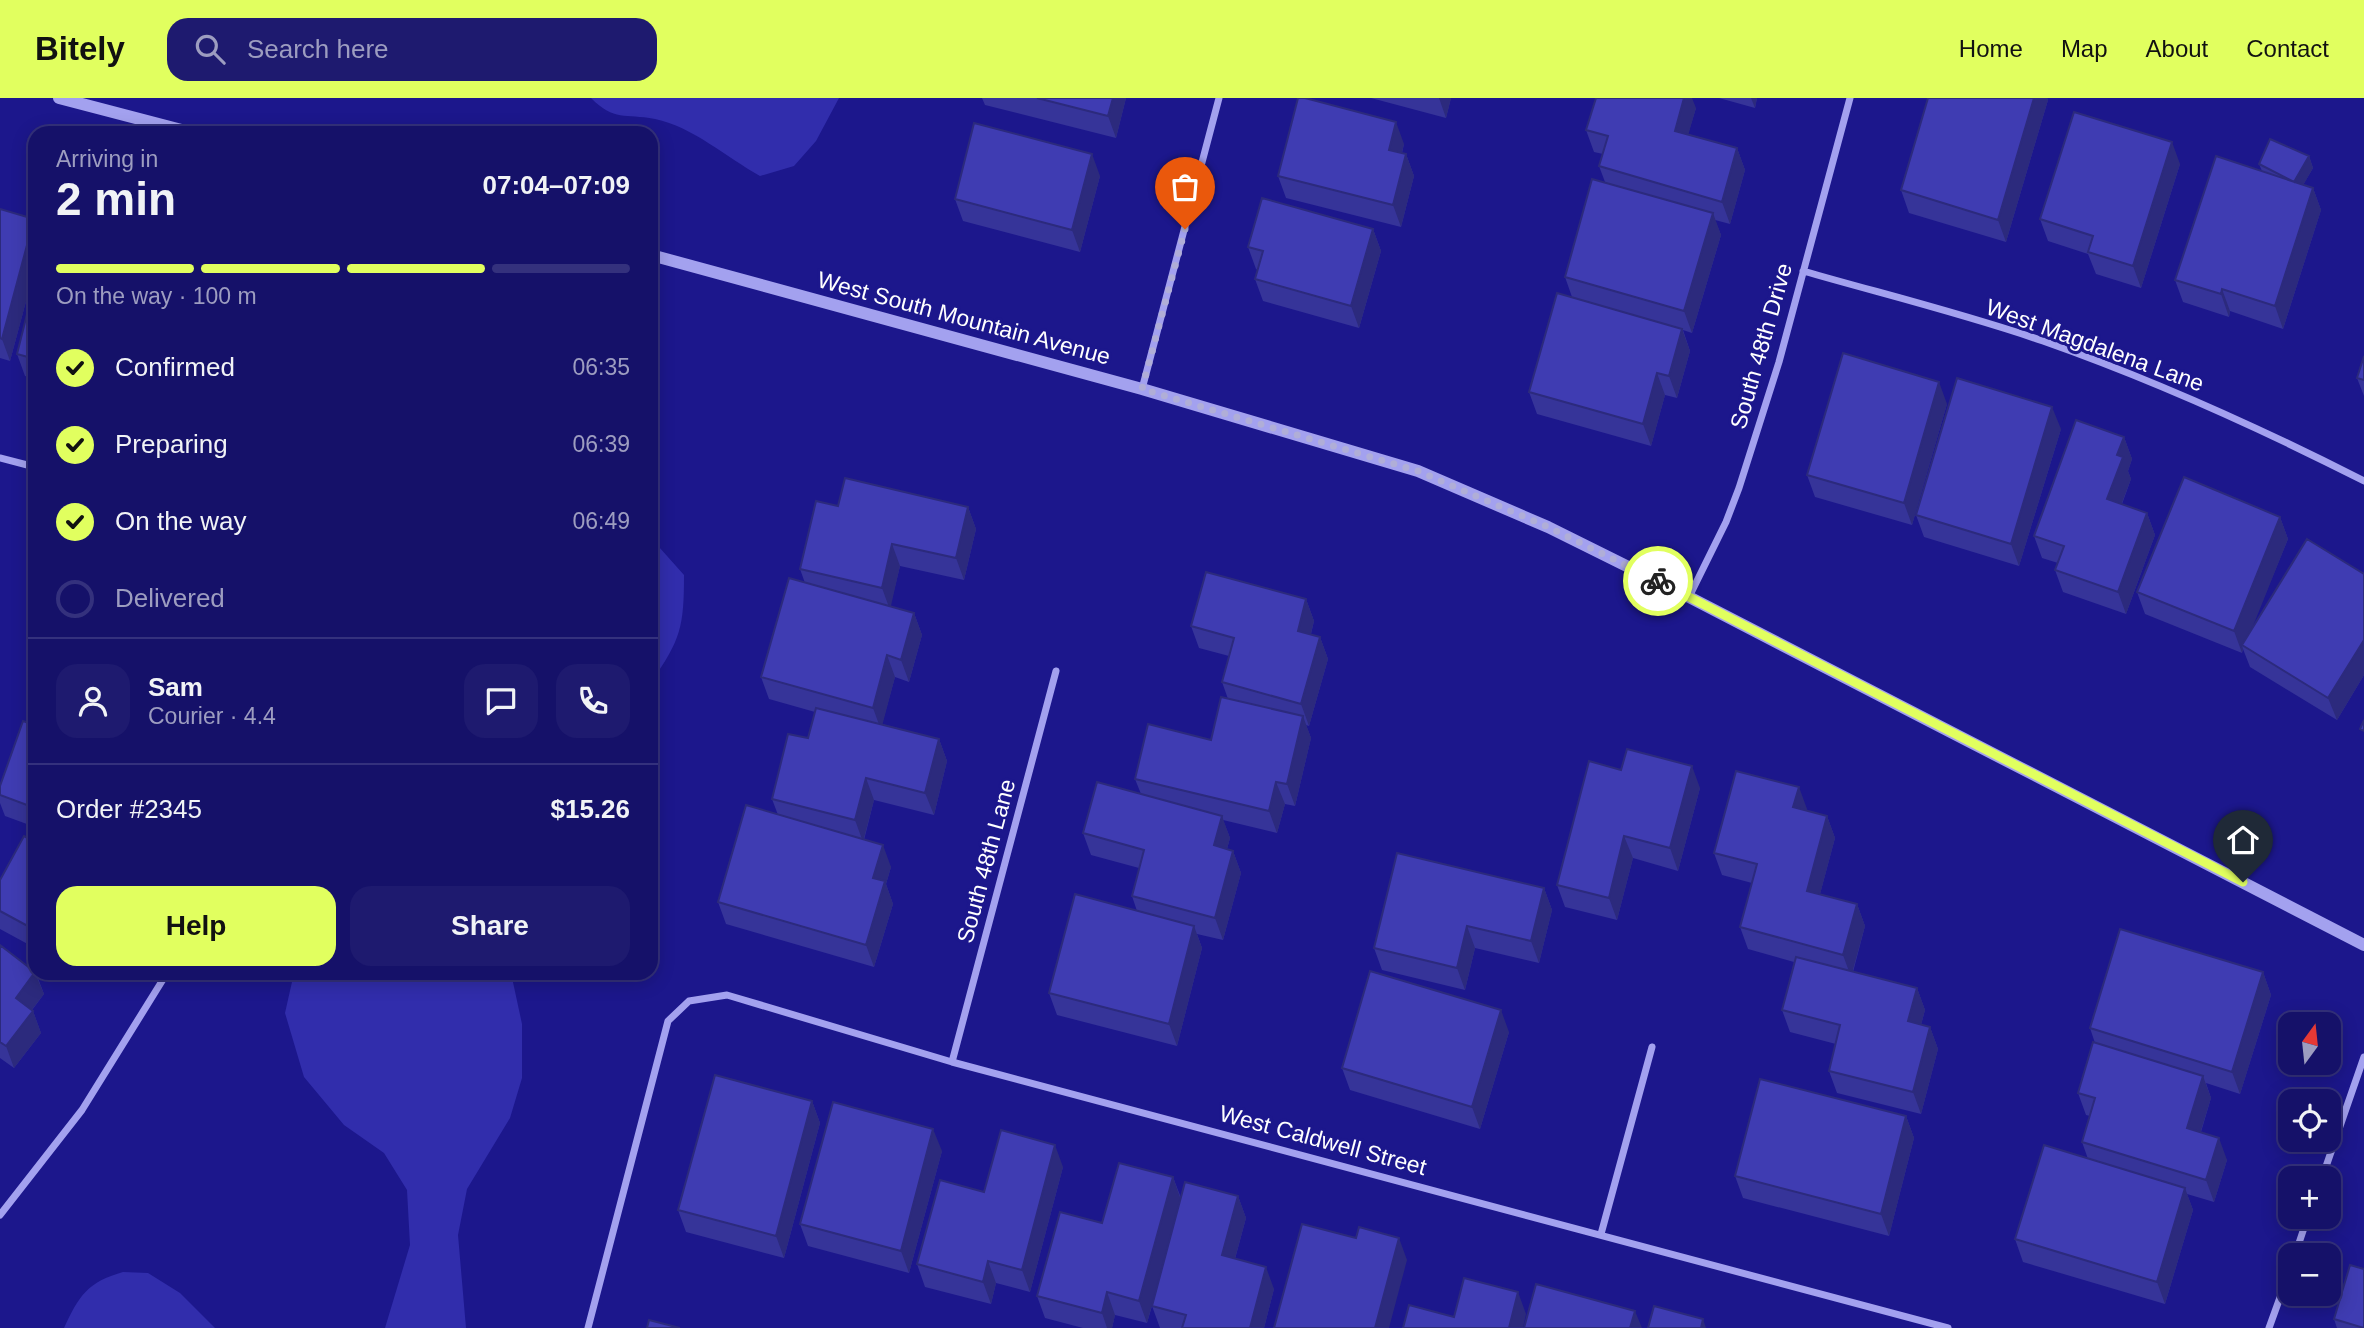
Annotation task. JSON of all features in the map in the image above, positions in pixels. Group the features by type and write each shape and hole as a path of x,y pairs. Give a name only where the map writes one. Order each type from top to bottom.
{"street":[{"path":"59,98 166,126"},
{"path":"1142,389 1219,98"},
{"name":"South 48th Drive","path":"1689,597 1727,522 1739,488 1779,362 1850,98"},
{"name":"West South Mountain Avenue","path":"658,257 1142,389 1418,471 1548,527 1689,597 2364,944"},
{"name":"West Magdalena Lane","path":"1803,271 2040,340 2119,369 2289,443 2364,481"},
{"path":"0,458 28,465"},
{"name":"South 48th Lane","path":"952,1062 1056,671"},
{"path":"0,1215 82,1110 163,980"},
{"name":"West Caldwell Street","path":"588,1328 667,1021 689,1001 727,995 952,1062 1948,1328"},
{"path":"1601,1234 1652,1047"},
{"path":"2326,1166 2364,1057"},
{"path":"2269,1328 2278,1303"}],"shaded area":[{"path":"591,98 839,98 816,141 794,166 760,176 683,129 655,119 614,114"},
{"path":"658,546 684,575 679,632 658,672"},
{"path":"292,980 513,980 522,1024 522,1078 510,1118 467,1189 458,1235 466,1328 385,1328 410,1245 407,1190 384,1153 344,1125 304,1077 285,1013"},
{"path":"123,1272 148,1273 180,1293 215,1328 64,1328 86,1291 101,1280"}],"building":[{"path":"1037,98 1113,98 1108,116"},
{"path":"1298,98 1396,122 1389,150 1406,154 1393,205 1278,176"},
{"path":"1596,98 1684,98 1675,131 1737,148 1722,202 1599,166 1608,136 1586,130"},
{"path":"1928,98 2034,98 1998,220 1901,190"},
{"path":"2074,112 2172,142 2133,266 2088,252 2093,236 2040,219"},
{"path":"974,123 1092,154 1072,230 955,199"},
{"path":"2270,139 2309,156 2294,182 2259,164"},
{"path":"2216,156 2313,188 2275,306 2222,289 2221,294 2175,280"},
{"path":"1592,179 1713,213 1684,311 1565,277"},
{"path":"1262,198 1373,229 1351,306 1255,279 1263,251 1248,247"},
{"path":"0,209 28,217 28,242 2,339"},
{"path":"1557,293 1682,329 1669,376 1657,373 1643,424 1529,392"},
{"path":"28,310 28,357 17,354"},
{"path":"1843,353 1939,382 1904,503 1807,475"},
{"path":"2364,356 2364,380 2357,378"},
{"path":"1957,378 2052,407 2011,544 1916,515"},
{"path":"2076,420 2124,437 2117,455 2123,457 2107,499 2147,513 2118,592 2055,570 2064,546 2034,536"},
{"path":"2184,477 2280,517 2234,631 2137,592"},
{"path":"845,478 968,507 956,558 892,544 882,588 800,569 816,501 838,506"},
{"path":"2307,539 2364,574 2364,640 2328,698 2242,645"},
{"path":"1206,572 1306,599 1298,631 1320,637 1301,704 1222,682 1234,638 1191,626"},
{"path":"789,578 914,613 901,660 887,655 873,708 761,677"},
{"path":"1221,697 1303,716 1287,784 1276,782 1269,811 1135,779 1148,724 1211,740"},
{"path":"816,708 939,739 925,793 866,778 855,820 772,799 788,734 808,738"},
{"path":"23,721 28,723 28,805 0,795 0,786"},
{"path":"1627,749 1692,766 1670,848 1624,836 1609,898 1557,885 1589,761 1621,770"},
{"path":"1736,771 1799,787 1793,807 1827,816 1807,891 1857,904 1843,955 1740,927 1757,864 1714,853"},
{"path":"1097,782 1222,816 1214,845 1233,851 1215,918 1132,896 1144,850 1083,833"},
{"path":"746,805 883,845 873,878 885,881 866,945 718,902"},
{"path":"24,836 28,838 28,926 0,911 0,880"},
{"path":"1397,853 1544,888 1531,941 1467,926 1457,968 1374,948"},
{"path":"1075,894 1194,926 1169,1024 1049,993"},
{"path":"2120,929 2263,972 2232,1072 2090,1028"},
{"path":"0,945 28,967 29,980 16,998 33,1011 6,1046 0,1042"},
{"path":"1796,957 1917,988 1908,1021 1930,1027 1913,1092 1829,1071 1840,1025 1782,1010"},
{"path":"1370,971 1501,1010 1472,1107 1342,1068"},
{"path":"2093,1042 2203,1076 2187,1128 2219,1138 2206,1180 2082,1142 2095,1098 2078,1093"},
{"path":"715,1075 812,1101 776,1236 678,1210"},
{"path":"1760,1079 1906,1116 1881,1214 1735,1176"},
{"path":"833,1102 933,1129 901,1251 800,1224"},
{"path":"1001,1130 1055,1145 1022,1270 988,1261 983,1282 917,1264 940,1180 984,1192"},
{"path":"2044,1145 2185,1188 2157,1282 2015,1239"},
{"path":"1119,1163 1173,1177 1139,1301 1107,1292 1102,1313 1037,1296 1060,1212 1102,1223"},
{"path":"1185,1182 1238,1196 1222,1255 1266,1267 1250,1328 1182,1328 1186,1315 1152,1306"},
{"path":"1302,1224 1356,1238 1359,1227 1399,1238 1375,1328 1274,1328"},
{"path":"2350,1265 2364,1269 2364,1328 2334,1319 2338,1306 2341,1306 2341,1295"},
{"path":"1464,1278 1518,1292 1509,1328 1403,1328 1409,1305 1454,1317"},
{"path":"1536,1284 1635,1311 1630,1328 1524,1328"},
{"path":"1654,1306 1703,1319 1701,1328 1648,1328"},
{"path":"649,1320 680,1328 647,1328"}],"way so far":[{"path":"1185,229 1142,389 1418,471 1548,527 1658,581"}],"route":[{"path":"1658,581 2243,882"}]}
